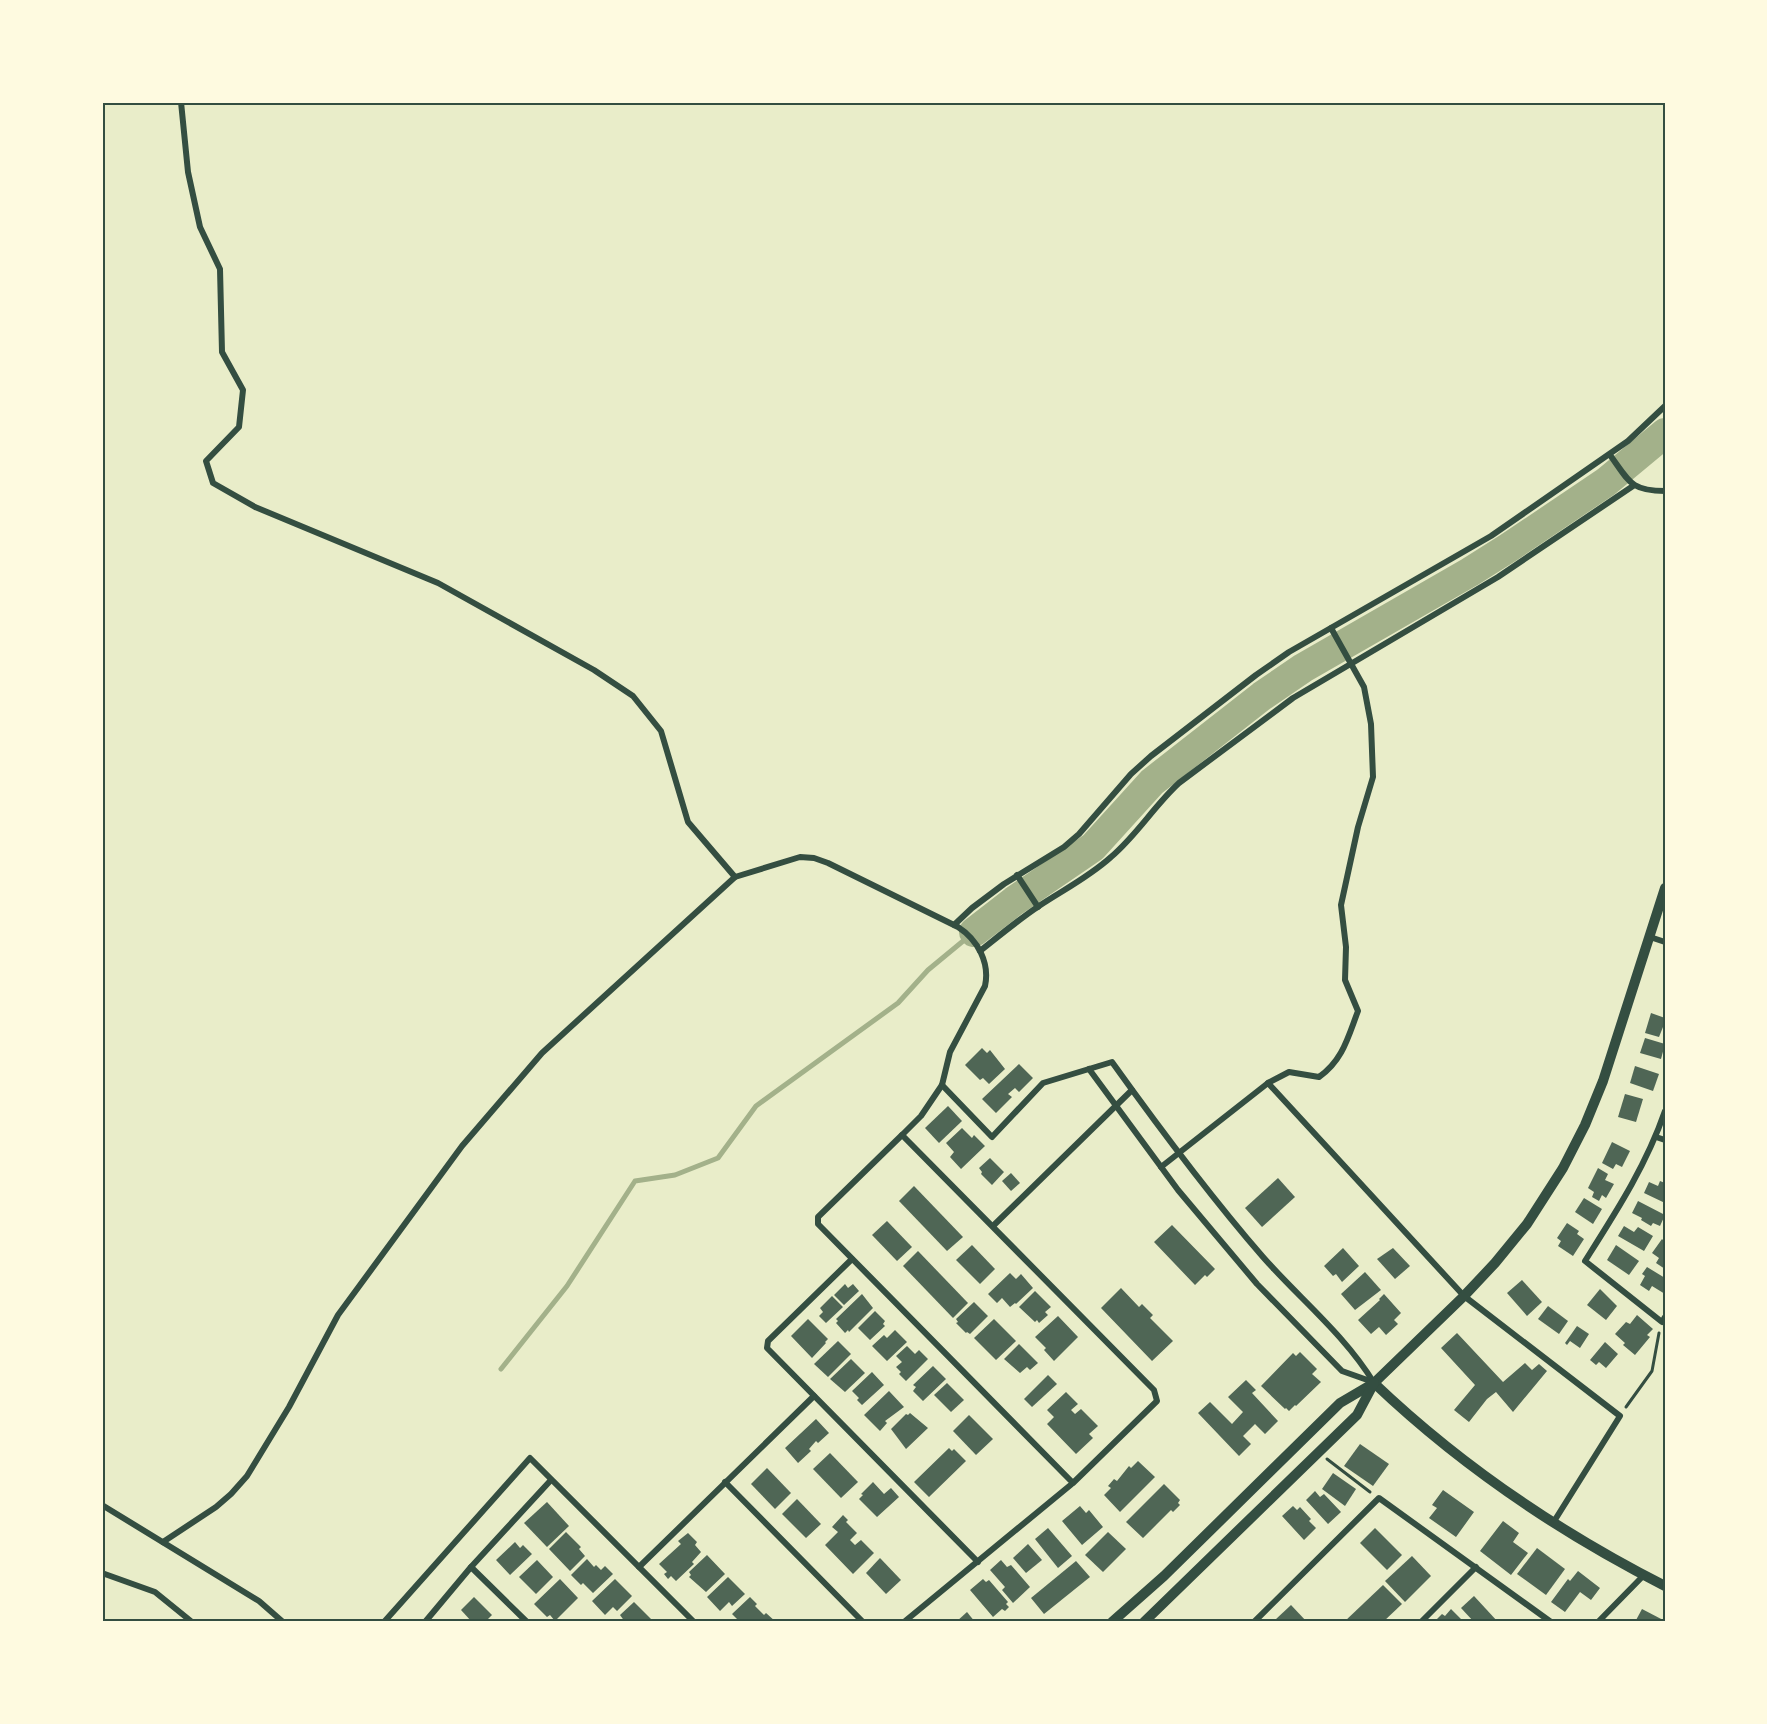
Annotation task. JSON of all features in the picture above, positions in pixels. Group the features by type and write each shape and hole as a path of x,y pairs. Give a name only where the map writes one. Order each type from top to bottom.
{"street":[{"path":"181,102 188,171 200,227 220,269 222,352 243,390 239,427 206,461 213,483 255,507 438,583 594,670 633,696 661,730 688,822 735,877"},
{"path":"954,926 972,908 1017,875 1064,847 1079,834 1131,774 1151,756 1256,675 1289,652 1483,541 1610,455 1665,406"},
{"path":"1610,455 1633,486 1652,491 1665,491"},
{"path":"980,951 1038,907 1111,857 1130,838 1162,798 1179,783 1293,698 1498,577 1633,486"},
{"path":"1161,1167 1268,1083 1289,1072 1319,1077 1331,1068 1344,1049 1358,1011 1345,980 1346,947 1341,905 1358,827 1373,777 1370,712 1364,687 1331,628"},
{"path":"163,1542 216,1507 247,1476 289,1407 338,1315 462,1146 517,1080 564,1031 735,877 800,857 814,858 828,863 964,932 986,962 987,975 985,986 950,1052 942,1085 921,1116 818,1217 818,1224 1073,1483"},
{"path":"1017,875 1038,907"},
{"path":"1112,1622 1164,1576 1340,1403 1374,1383 1464,1296 1527,1224 1563,1168 1585,1125 1603,1081 1665,888"},
{"path":"1650,937 1665,942"},
{"path":"942,1085 992,1137 1043,1083 1112,1062 1231,1220 1359,1358 1374,1383 1436,1439 1501,1487 1553,1523 1665,1586"},
{"path":"1089,1069 1161,1167 1249,1275 1342,1371 1374,1383"},
{"path":"1268,1083 1464,1296 1620,1416 1553,1523"},
{"path":"994,1225 1132,1090"},
{"path":"1663,1319 1585,1261 1627,1196 1656,1137 1665,1111"},
{"path":"902,1134 1154,1389 1156,1401 1073,1483 904,1622"},
{"path":"1656,1137 1665,1140"},
{"path":"852,1259 768,1341 767,1348 978,1562"},
{"path":"1144,1622 1357,1415 1374,1383"},
{"path":"639,1567 814,1396"},
{"path":"384,1622 530,1458 694,1622"},
{"path":"425,1622 471,1567 551,1480"},
{"path":"725,1482 863,1622"},
{"path":"1254,1622 1379,1498 1551,1622"},
{"path":"102,1505 259,1601 283,1622"},
{"path":"471,1567 527,1622"},
{"path":"1421,1622 1476,1567"},
{"path":"102,1573 155,1593 192,1622"},
{"path":"1598,1622 1644,1575"}],"path":[{"path":"1620,1416 1652,1371 1663,1319"},
{"path":"1318,1453 1379,1498"}],"building":[{"path":"1651,1013 1665,1018 1665,1027 1659,1037 1645,1033"},
{"path":"1645,1038 1665,1044 1661,1059 1640,1053"},
{"path":"982,1048 987,1053 990,1050 1005,1069 989,1084 983,1078 980,1080 965,1065"},
{"path":"1019,1064 1033,1078 1019,1092 1015,1088 1008,1094 1012,1097 996,1113 982,1099"},
{"path":"1635,1066 1659,1074 1653,1091 1630,1083"},
{"path":"1625,1094 1643,1099 1636,1122 1618,1117"},
{"path":"948,1106 962,1121 939,1143 925,1128"},
{"path":"962,1128 972,1138 974,1135 985,1146 961,1169 950,1157 954,1152 946,1143"},
{"path":"1612,1142 1630,1151 1622,1167 1616,1164 1613,1169 1602,1163"},
{"path":"990,1158 1004,1172 992,1185 981,1174 979,1168"},
{"path":"1598,1168 1608,1174 1605,1180 1614,1184 1606,1198 1602,1195 1599,1201 1592,1197 1594,1192 1588,1188"},
{"path":"1011,1173 1020,1183 1011,1191 1002,1181"},
{"path":"1278,1178 1295,1197 1262,1227 1245,1208"},
{"path":"1660,1181 1665,1183 1665,1203 1644,1193 1649,1182 1658,1186"},
{"path":"914,1186 963,1237 947,1251 899,1201"},
{"path":"1584,1198 1602,1209 1593,1224 1575,1212"},
{"path":"1638,1201 1665,1215 1660,1226 1653,1223 1651,1226 1632,1213"},
{"path":"887,1221 912,1247 897,1261 872,1235"},
{"path":"1567,1223 1579,1231 1577,1234 1584,1239 1573,1256 1558,1246 1561,1241 1557,1238"},
{"path":"1172,1225 1215,1269 1195,1285 1154,1242"},
{"path":"1624,1226 1634,1232 1638,1227 1653,1236 1644,1251 1618,1236"},
{"path":"1662,1239 1665,1242 1665,1269 1656,1263 1659,1258 1652,1253"},
{"path":"972,1245 995,1269 980,1284 956,1260"},
{"path":"1616,1245 1639,1261 1629,1275 1607,1260"},
{"path":"1343,1248 1359,1266 1342,1282 1336,1274 1333,1276 1324,1266"},
{"path":"1393,1248 1410,1266 1395,1279 1377,1259"},
{"path":"918,1251 968,1303 953,1318 903,1266"},
{"path":"1647,1267 1665,1278 1665,1294 1652,1286 1649,1291 1640,1285 1645,1276 1642,1274"},
{"path":"1365,1272 1381,1290 1355,1310 1341,1294"},
{"path":"1010,1273 1016,1279 1021,1274 1033,1288 1010,1307 1002,1298 997,1303 988,1294"},
{"path":"1522,1280 1542,1302 1527,1316 1507,1293"},
{"path":"845,1284 848,1288 853,1284 859,1291 844,1305 834,1295"},
{"path":"1121,1288 1139,1307 1142,1304 1153,1315 1150,1318 1173,1341 1152,1361 1101,1308"},
{"path":"1600,1289 1617,1306 1606,1320 1587,1305"},
{"path":"1035,1291 1051,1307 1045,1312 1048,1315 1039,1323 1019,1307"},
{"path":"862,1294 873,1308 849,1332 848,1330 845,1333 836,1323 838,1321 836,1319"},
{"path":"1384,1294 1401,1313 1394,1320 1398,1324 1386,1335 1379,1327 1371,1334 1358,1320"},
{"path":"832,1296 843,1307 826,1323 819,1316 823,1312 820,1308"},
{"path":"974,1302 988,1316 970,1334 956,1323 958,1322 956,1319"},
{"path":"1548,1306 1568,1321 1559,1334 1538,1319"},
{"path":"875,1311 885,1321 883,1324 885,1326 870,1340 858,1328"},
{"path":"1637,1315 1653,1329 1647,1335 1650,1337 1635,1355 1615,1334 1626,1322 1630,1324"},
{"path":"1058,1316 1078,1337 1054,1361 1035,1337"},
{"path":"808,1319 828,1339 812,1358 791,1336"},
{"path":"994,1319 1016,1341 996,1360 974,1338"},
{"path":"1577,1326 1589,1334 1580,1348 1570,1341 1567,1345 1565,1343"},
{"path":"895,1330 907,1342 887,1361 872,1346 884,1335 887,1338"},
{"path":"1457,1333 1503,1382 1525,1363 1532,1370 1539,1364 1547,1371 1513,1412 1496,1392 1487,1399 1469,1422 1454,1410 1475,1385 1441,1348"},
{"path":"838,1341 851,1354 828,1377 814,1364"},
{"path":"1605,1342 1618,1354 1606,1368 1599,1362 1596,1365 1590,1360"},
{"path":"1019,1344 1038,1363 1030,1370 1027,1367 1020,1373 1004,1359"},
{"path":"907,1346 915,1354 919,1350 928,1359 906,1381 896,1367 902,1362 896,1356"},
{"path":"1300,1352 1317,1369 1312,1374 1321,1382 1289,1411 1261,1386 1293,1353 1296,1356"},
{"path":"851,1359 865,1373 845,1392 830,1379"},
{"path":"933,1366 946,1379 923,1401 913,1391 916,1387 913,1385"},
{"path":"872,1372 884,1385 862,1405 852,1391"},
{"path":"1048,1375 1057,1384 1032,1407 1024,1399"},
{"path":"1246,1380 1256,1390 1252,1393 1278,1421 1265,1434 1255,1424 1243,1436 1251,1444 1239,1456 1198,1413 1210,1402 1232,1424 1243,1412 1228,1397"},
{"path":"947,1383 964,1400 951,1412 934,1395"},
{"path":"889,1391 904,1407 885,1421 887,1423 880,1431 864,1415"},
{"path":"1066,1392 1078,1404 1071,1410 1075,1414 1081,1409 1098,1426 1089,1434 1093,1438 1076,1454 1047,1424 1054,1417 1047,1410"},
{"path":"910,1413 928,1428 906,1449 891,1429 906,1414"},
{"path":"969,1415 993,1439 976,1455 953,1431"},
{"path":"816,1419 829,1433 818,1443 816,1441 809,1449 811,1451 798,1463 785,1448"},
{"path":"1360,1444 1389,1464 1373,1486 1344,1466"},
{"path":"949,1448 952,1451 954,1449 966,1461 929,1497 914,1482"},
{"path":"830,1453 858,1482 841,1498 813,1469"},
{"path":"1138,1461 1155,1477 1120,1512 1104,1495 1111,1488 1108,1486 1114,1479 1117,1481 1129,1466 1131,1468"},
{"path":"767,1468 791,1493 775,1509 751,1484"},
{"path":"1333,1473 1356,1489 1345,1506 1322,1489"},
{"path":"873,1482 884,1494 891,1488 899,1497 877,1517 859,1499"},
{"path":"1164,1484 1180,1500 1178,1503 1180,1505 1173,1512 1171,1510 1143,1538 1126,1522"},
{"path":"1443,1490 1474,1512 1456,1537 1429,1518 1437,1508 1432,1505"},
{"path":"1315,1491 1320,1497 1324,1494 1341,1512 1328,1524 1306,1500"},
{"path":"797,1499 821,1524 806,1538 782,1514"},
{"path":"547,1502 569,1526 547,1547 524,1523"},
{"path":"1080,1506 1086,1513 1089,1510 1103,1527 1082,1545 1062,1521"},
{"path":"1293,1506 1297,1510 1300,1507 1316,1528 1304,1540 1282,1516"},
{"path":"843,1515 848,1520 846,1522 857,1533 850,1540 855,1545 861,1540 874,1553 853,1574 825,1545 838,1532 832,1527"},
{"path":"1503,1521 1519,1533 1513,1542 1528,1553 1511,1575 1480,1551"},
{"path":"1048,1528 1072,1556 1058,1568 1035,1539"},
{"path":"1375,1528 1402,1555 1387,1570 1360,1543"},
{"path":"566,1532 581,1547 579,1549 585,1556 570,1571 549,1549"},
{"path":"1108,1532 1126,1549 1103,1572 1085,1555"},
{"path":"688,1533 697,1542 695,1545 701,1552 692,1562 694,1564 676,1581 671,1576 668,1579 664,1574 667,1572 659,1564 681,1544 678,1541"},
{"path":"515,1542 520,1548 523,1545 532,1554 510,1575 496,1560"},
{"path":"1028,1544 1042,1560 1026,1573 1013,1558"},
{"path":"1537,1548 1565,1569 1546,1595 1517,1574"},
{"path":"707,1555 725,1574 706,1592 689,1577 691,1575 689,1572"},
{"path":"1412,1556 1431,1576 1405,1602 1385,1581"},
{"path":"880,1558 901,1580 886,1594 866,1573"},
{"path":"587,1559 594,1567 596,1565 601,1570 605,1566 613,1574 593,1593 571,1575"},
{"path":"537,1560 553,1577 536,1594 519,1577"},
{"path":"1001,1560 1007,1567 1011,1565 1030,1587 1013,1603 1002,1590 1005,1587 990,1570"},
{"path":"1076,1561 1090,1577 1044,1614 1031,1598"},
{"path":"1578,1571 1600,1588 1591,1600 1580,1592 1565,1612 1551,1602 1568,1579 1570,1581"},
{"path":"728,1577 745,1594 732,1606 729,1602 720,1611 707,1597"},
{"path":"560,1579 578,1598 555,1621 550,1615 547,1617 534,1604"},
{"path":"615,1579 632,1596 617,1611 613,1607 605,1615 592,1601"},
{"path":"983,1579 986,1582 989,1580 1008,1602 1006,1604 1009,1607 1005,1611 1002,1609 993,1617 970,1590"},
{"path":"1383,1585 1402,1604 1383,1622 1344,1622"},
{"path":"1474,1596 1498,1622 1474,1622 1461,1608"},
{"path":"474,1597 492,1615 485,1622 472,1622 461,1610"},
{"path":"750,1597 764,1615 766,1613 776,1622 740,1622 732,1614"},
{"path":"634,1602 654,1622 625,1622 620,1615"},
{"path":"1291,1605 1307,1622 1277,1622 1275,1620"},
{"path":"1451,1609 1464,1622 1434,1622 1442,1614 1445,1616"},
{"path":"1642,1609 1665,1621 1665,1622 1635,1622"},
{"path":"967,1612 975,1622 956,1622"}],"waterway":[{"path":"974,932 1014,901 1093,847 1152,782 1262,696 1303,668 1508,548 1606,482 1665,433"},
{"path":"501,1369 567,1286 635,1181 675,1175 718,1158 756,1106 898,1003 928,970 974,932"}]}
